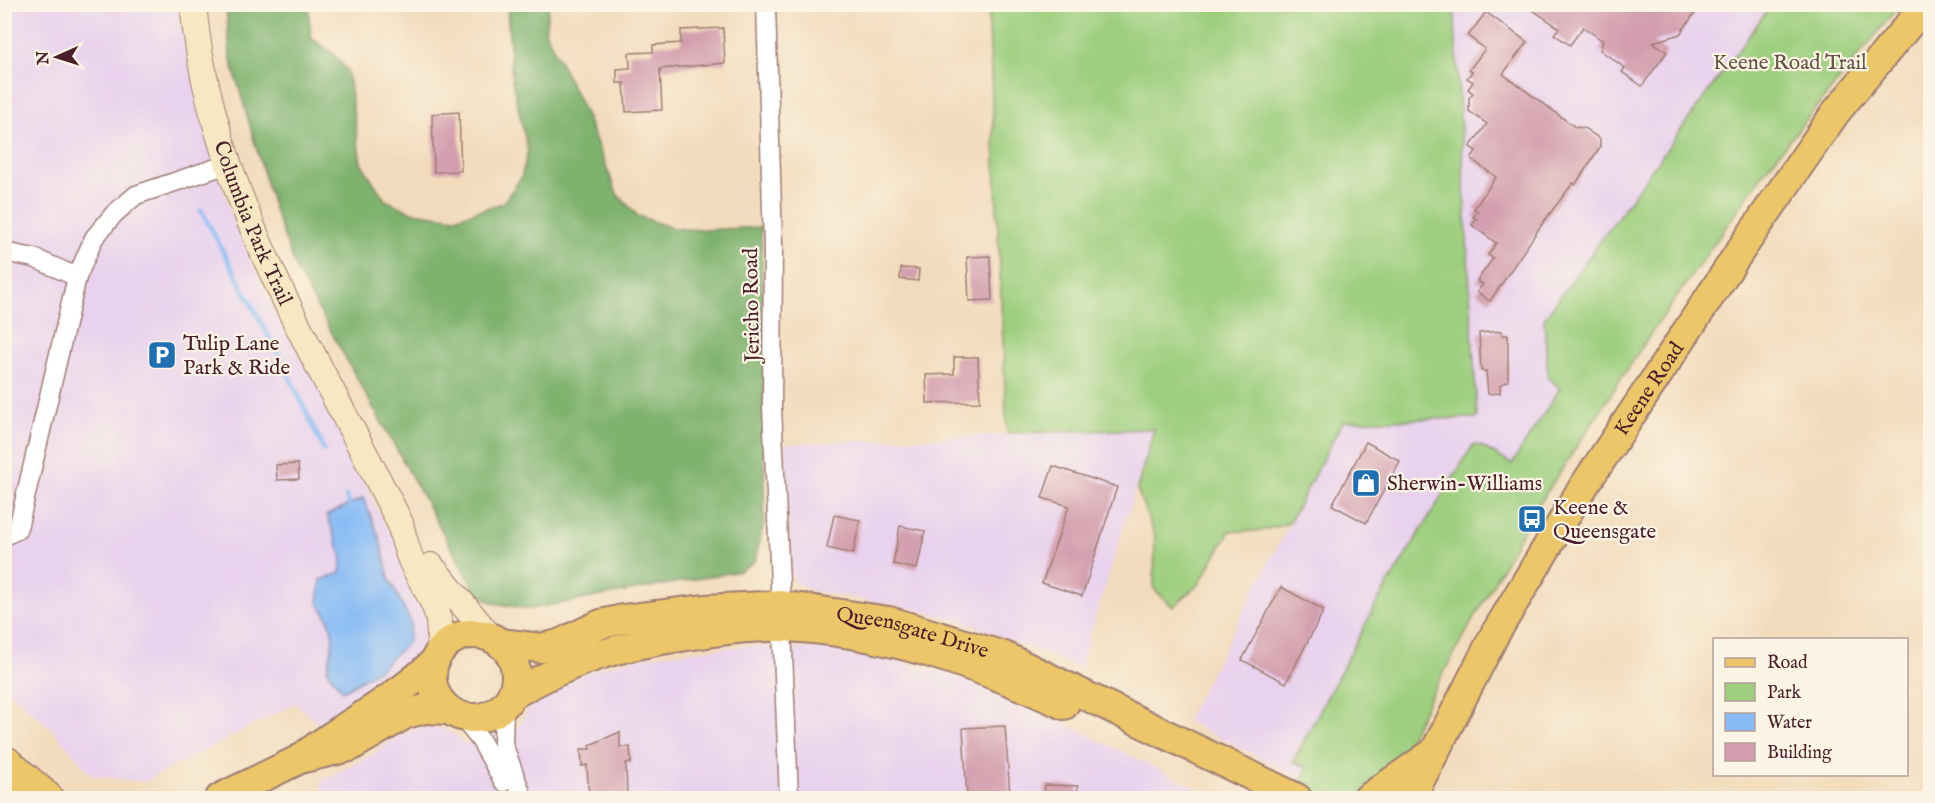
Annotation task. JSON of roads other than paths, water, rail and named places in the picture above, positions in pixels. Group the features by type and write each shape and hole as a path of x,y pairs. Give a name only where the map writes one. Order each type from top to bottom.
{"highway":[{"path":"4,762 46,798"},
{"path":"4,768 24,798"}],"main road":[{"name":"Columbia Park Trail","path":"193,4 210,96 228,164 268,264 400,523 450,592 495,640"},
{"name":"Keene Road","path":"1411,798 1495,634 1586,482 1735,258 1836,112 1926,4"},
{"name":"Columbia Park Trail","path":"400,523 410,559 438,608 440,638 436,657"},
{"name":"Queensgate Drive","path":"495,640 542,648 559,644 601,624 706,609 781,616 890,621 972,644 1039,672 1299,798"},
{"path":"300,759 350,747 406,714 425,709 484,717 566,666 601,652 719,631 774,616 780,611 781,616"},
{"name":"Queensgate Drive","path":"781,616 971,665 1071,709 1253,798"},
{"path":"220,798 300,759 340,729 399,692 456,637 467,634 495,640 514,661 516,672 508,700"},
{"path":"436,657 432,675 434,688 455,713"},
{"path":"1368,798 1434,752"}],"street":[{"name":"Jericho Road","path":"766,4 773,245 772,407 789,798"},
{"path":"4,536 17,530 19,525 77,277 94,238 114,214 136,195 228,164"},
{"path":"4,252 34,258 77,277"},
{"path":"508,700 503,744 523,798"},
{"path":"455,713 495,762 510,798"}],"water":[{"path":"363,498 380,539 389,578 411,623 408,642 381,668 343,691 327,670 333,635 329,620 318,602 321,580 340,573 342,558 327,515"}],"waterway":[{"path":"201,210 284,365 324,450"},
{"path":"346,496 349,504"}],"place":[{"name":"Tulip Lane Park & Ride","path":"162,355"},
{"name":"Sherwin-Williams","path":"1366,483"},
{"name":"Keene & Queensgate","path":"1532,519"}],"park label":[{"name":"Keene Road Trail","path":"1790,62"}]}
